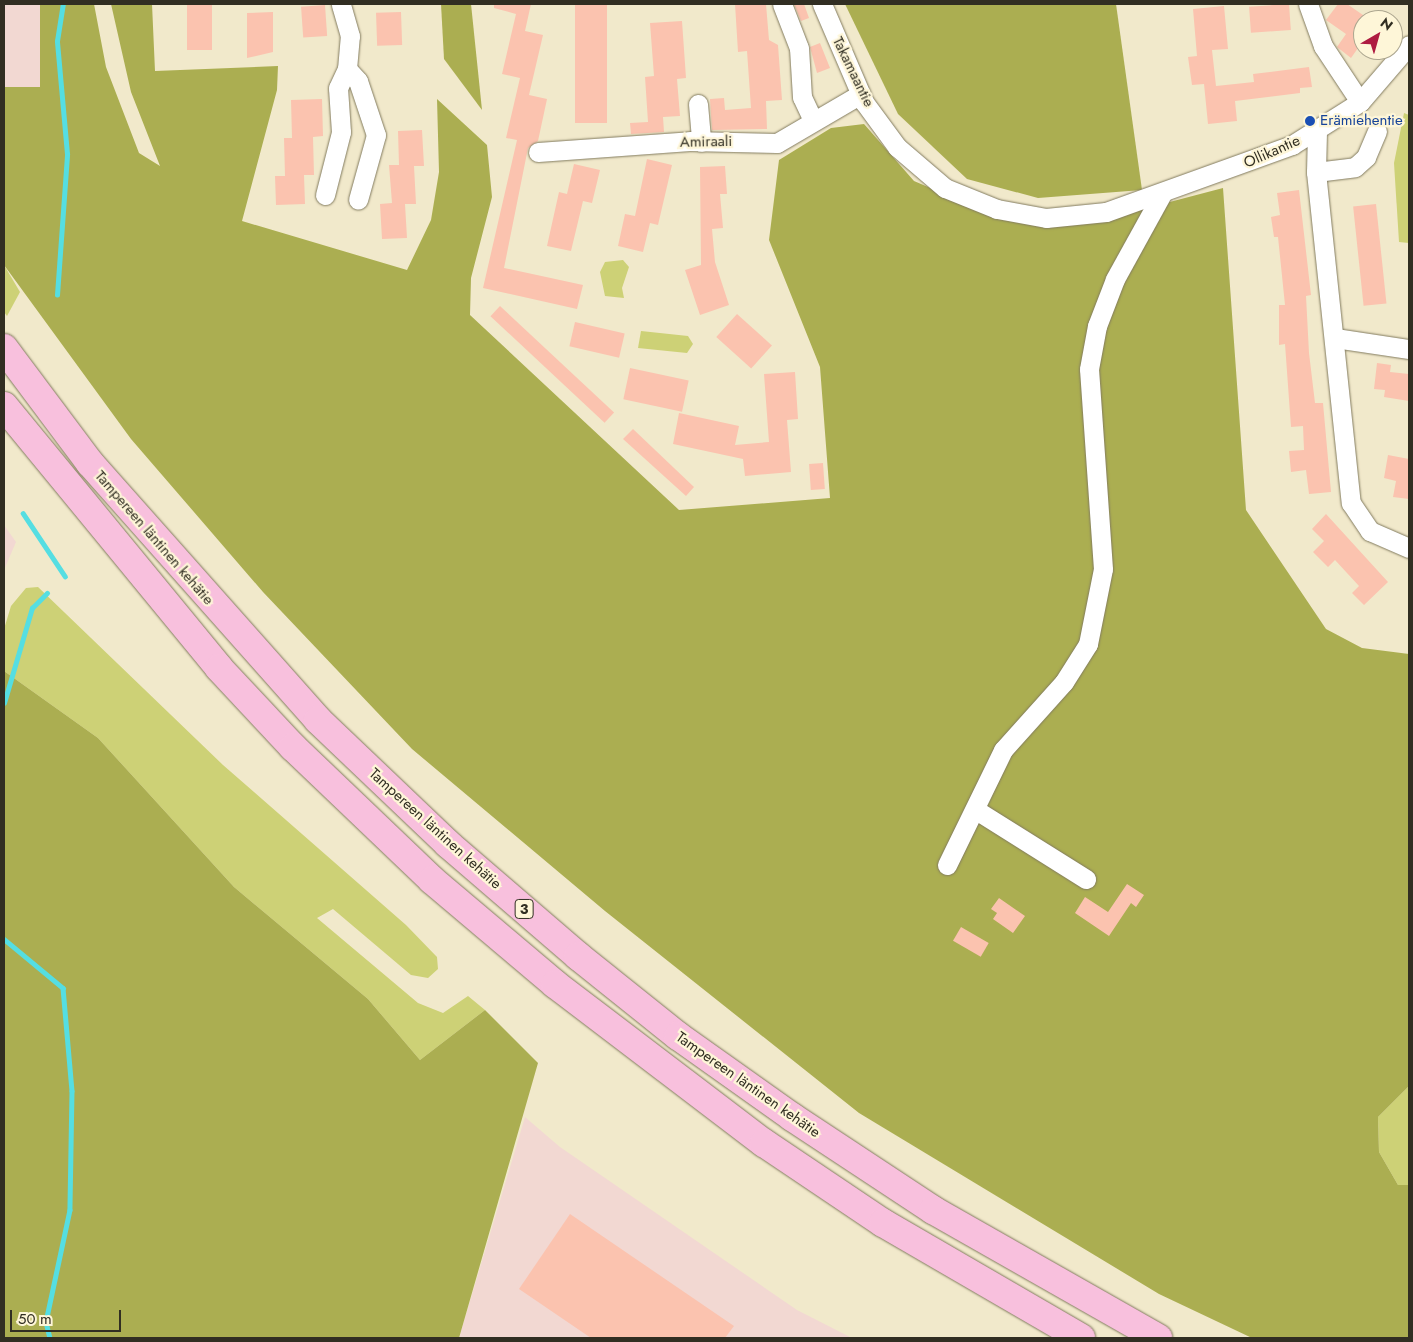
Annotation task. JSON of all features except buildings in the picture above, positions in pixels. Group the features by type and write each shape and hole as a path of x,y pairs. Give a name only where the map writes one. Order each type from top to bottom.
{"highway":[{"name":"Tampereen läntinen kehätie","path":"4,348 90,463 250,648 390,790 557,937 678,1036 792,1117 941,1215 1158,1338"},
{"name":"3","path":"4,406 219,668 293,747 432,880 555,984 764,1143 883,1223 1081,1338"}],"street":[{"path":"325,196 341,132 338,88 347,69 350,36 341,4"},
{"path":"782,4 799,48 802,97 813,121"},
{"name":"Takamaantie","path":"822,4 860,94 897,147 945,188 997,209 1046,218 1106,212 1162,194"},
{"path":"1308,4 1322,46 1360,102"},
{"name":"Ollikantie","path":"1162,194 1264,158 1317,131 1360,102 1409,45"},
{"path":"347,69 358,81 376,135 358,200"},
{"name":"Amiraali","path":"538,152 701,142 777,143 860,94"},
{"path":"698,104 701,142"},
{"path":"1317,131 1316,172 1351,503 1370,532 1409,548"},
{"path":"1316,172 1355,167 1366,158 1377,131"},
{"path":"947,865 976,810 1003,750 1064,682 1088,644 1104,569 1089,369 1097,326 1115,279 1162,194"},
{"path":"1335,338 1409,348"},
{"path":"976,810 1086,879"}],"shaded area":[{"path":"4,4 40,4 40,87 4,87"},
{"path":"40,4 94,4 106,67 139,153 160,166 131,92 111,4 152,4 155,71 278,66 277,90 242,221 407,270 431,220 439,172 437,99 487,145 492,197 471,278 470,315 679,510 830,498 820,367 769,240 779,160 831,128 864,124 914,181 998,217 1105,219 1223,188 1246,510 1326,629 1362,648 1409,654 1409,1086 1378,1117 1379,1152 1398,1185 1409,1185 1409,1338 1252,1338 1159,1294 859,1113 605,911 412,749 263,592 131,439 4,265 4,87 40,87"},
{"path":"441,4 471,4 482,110 444,59"},
{"path":"845,4 1116,4 1142,190 1038,198 967,179 898,114"},
{"path":"4,525 16,542 4,570"},
{"path":"4,671 98,738 234,887 368,999 420,1060 485,1010 538,1063 459,1338 4,1338"},
{"path":"525,1117 560,1147 797,1310 852,1338 459,1338"}],"green space":[{"path":"1404,113 1409,115 1409,243 1399,242 1394,163"},
{"path":"623,260 629,267 622,288 624,298 605,296 600,272 605,262"},
{"path":"4,265 20,292 7,316 4,312"},
{"path":"641,331 688,336 693,344 687,353 638,348"},
{"path":"38,587 223,765 406,925 437,957 438,969 428,978 411,975 333,909 317,918 418,1003 443,1013 468,996 485,1010 420,1060 368,999 234,887 98,738 4,671 4,629 11,606 26,588"},
{"path":"1409,1086 1409,1185 1398,1185 1379,1152 1378,1117"}],"waterway":[{"path":"57,295 67,154 57,41 63,4"},
{"path":"23,513 65,576"},
{"path":"4,703 32,608 47,593"},
{"path":"4,939 63,988 72,1091 70,1210 46,1322 50,1338"}],"place":[{"name":"Erämiehentie","path":"1310,121"}]}
